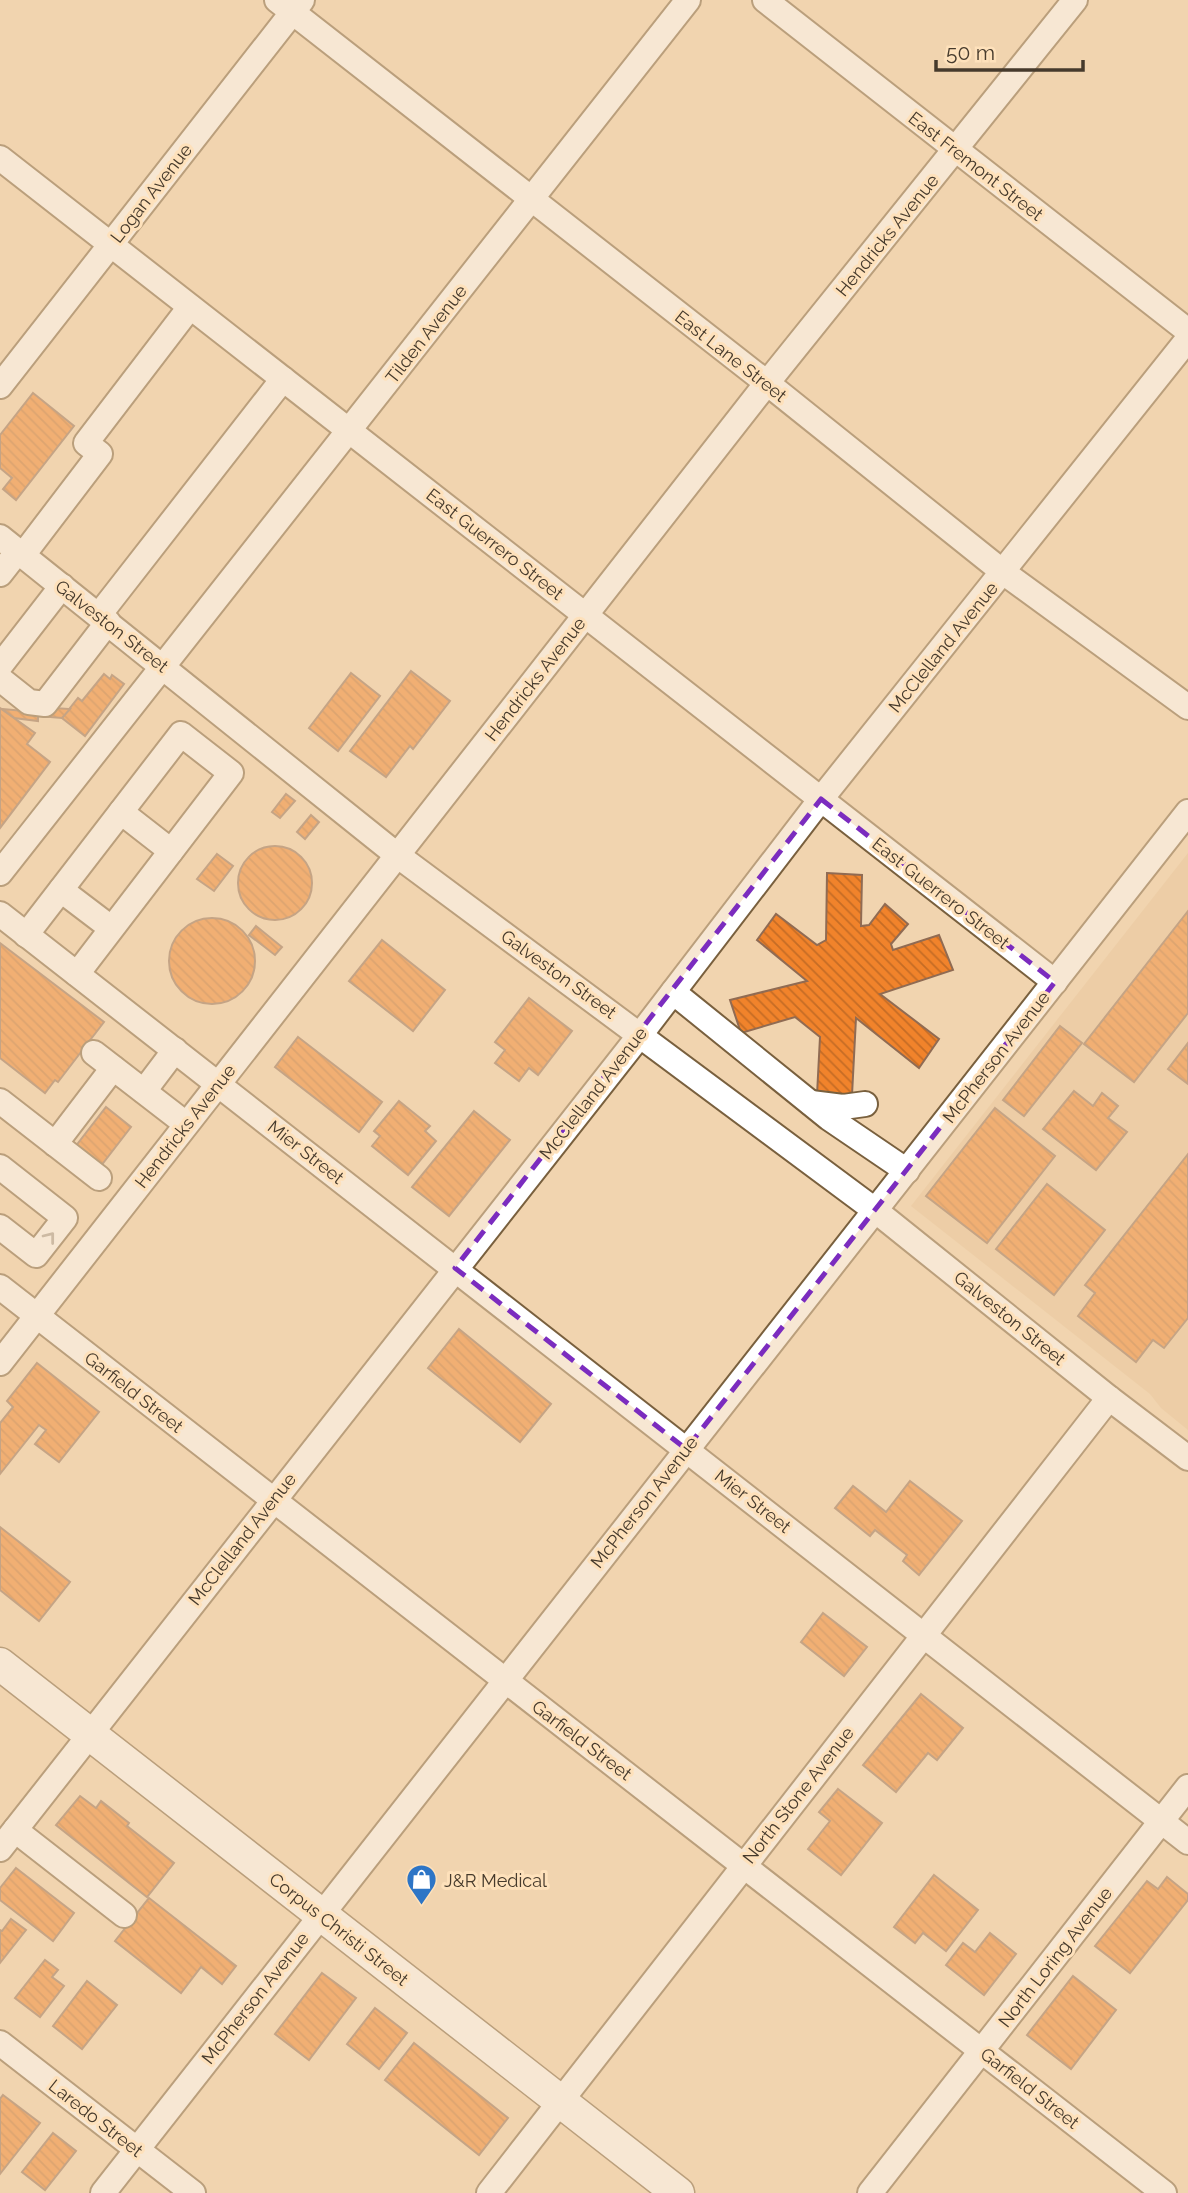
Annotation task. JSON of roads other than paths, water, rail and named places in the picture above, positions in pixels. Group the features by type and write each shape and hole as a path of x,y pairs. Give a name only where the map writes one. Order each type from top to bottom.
{"main road":[{"name":"Corpus Christi Street","path":"0,1664 678,2193"}],"street":[{"name":"Tilden Avenue","path":"0,873 688,0"},
{"name":"East Fremont Street","path":"765,0 1188,331"},
{"name":"Hendricks Avenue","path":"0,1363 767,383 1075,0"},
{"name":"East Lane Street","path":"291,4 532,200 1003,572 1188,707"},
{"name":"Logan Avenue","path":"0,386 291,4"},
{"name":"East Guerrero Street","path":"0,159 1055,982"},
{"path":"0,574 14,548 100,454 86,443 190,307"},
{"name":"McClelland Avenue","path":"0,1849 673,992 821,799 1188,339"},
{"path":"0,679 29,702 45,704 103,619 284,379"},
{"name":"Galveston Street","path":"14,548 397,855 876,1211 1188,1458"},
{"path":"0,666 62,586"},
{"path":"26,935 181,734 231,773 77,974"},
{"name":"McPherson Avenue","path":"103,2193 1188,812"},
{"path":"121,813 171,851"},
{"path":"61,890 111,928"},
{"name":"Mier Street","path":"0,914 1188,1842"},
{"path":"673,992 811,1103 907,1171"},
{"path":"144,1091 175,1050"},
{"path":"55,1144 104,1060 186,1124"},
{"path":"0,1101 99,1178"},
{"path":"811,1103 843,1107 865,1104"},
{"path":"0,1167 65,1218 36,1255 0,1227"},
{"name":"Garfield Street","path":"0,1287 1164,2193"},
{"name":"North Stone Avenue","path":"489,2193 1109,1398"},
{"name":"North Loring Avenue","path":"870,2193 1188,1787"},
{"path":"15,1830 124,1915"},
{"name":"Laredo Street","path":"0,2043 193,2193"}],"place":[{"name":"J&R Medical","path":"421,1907"}]}
